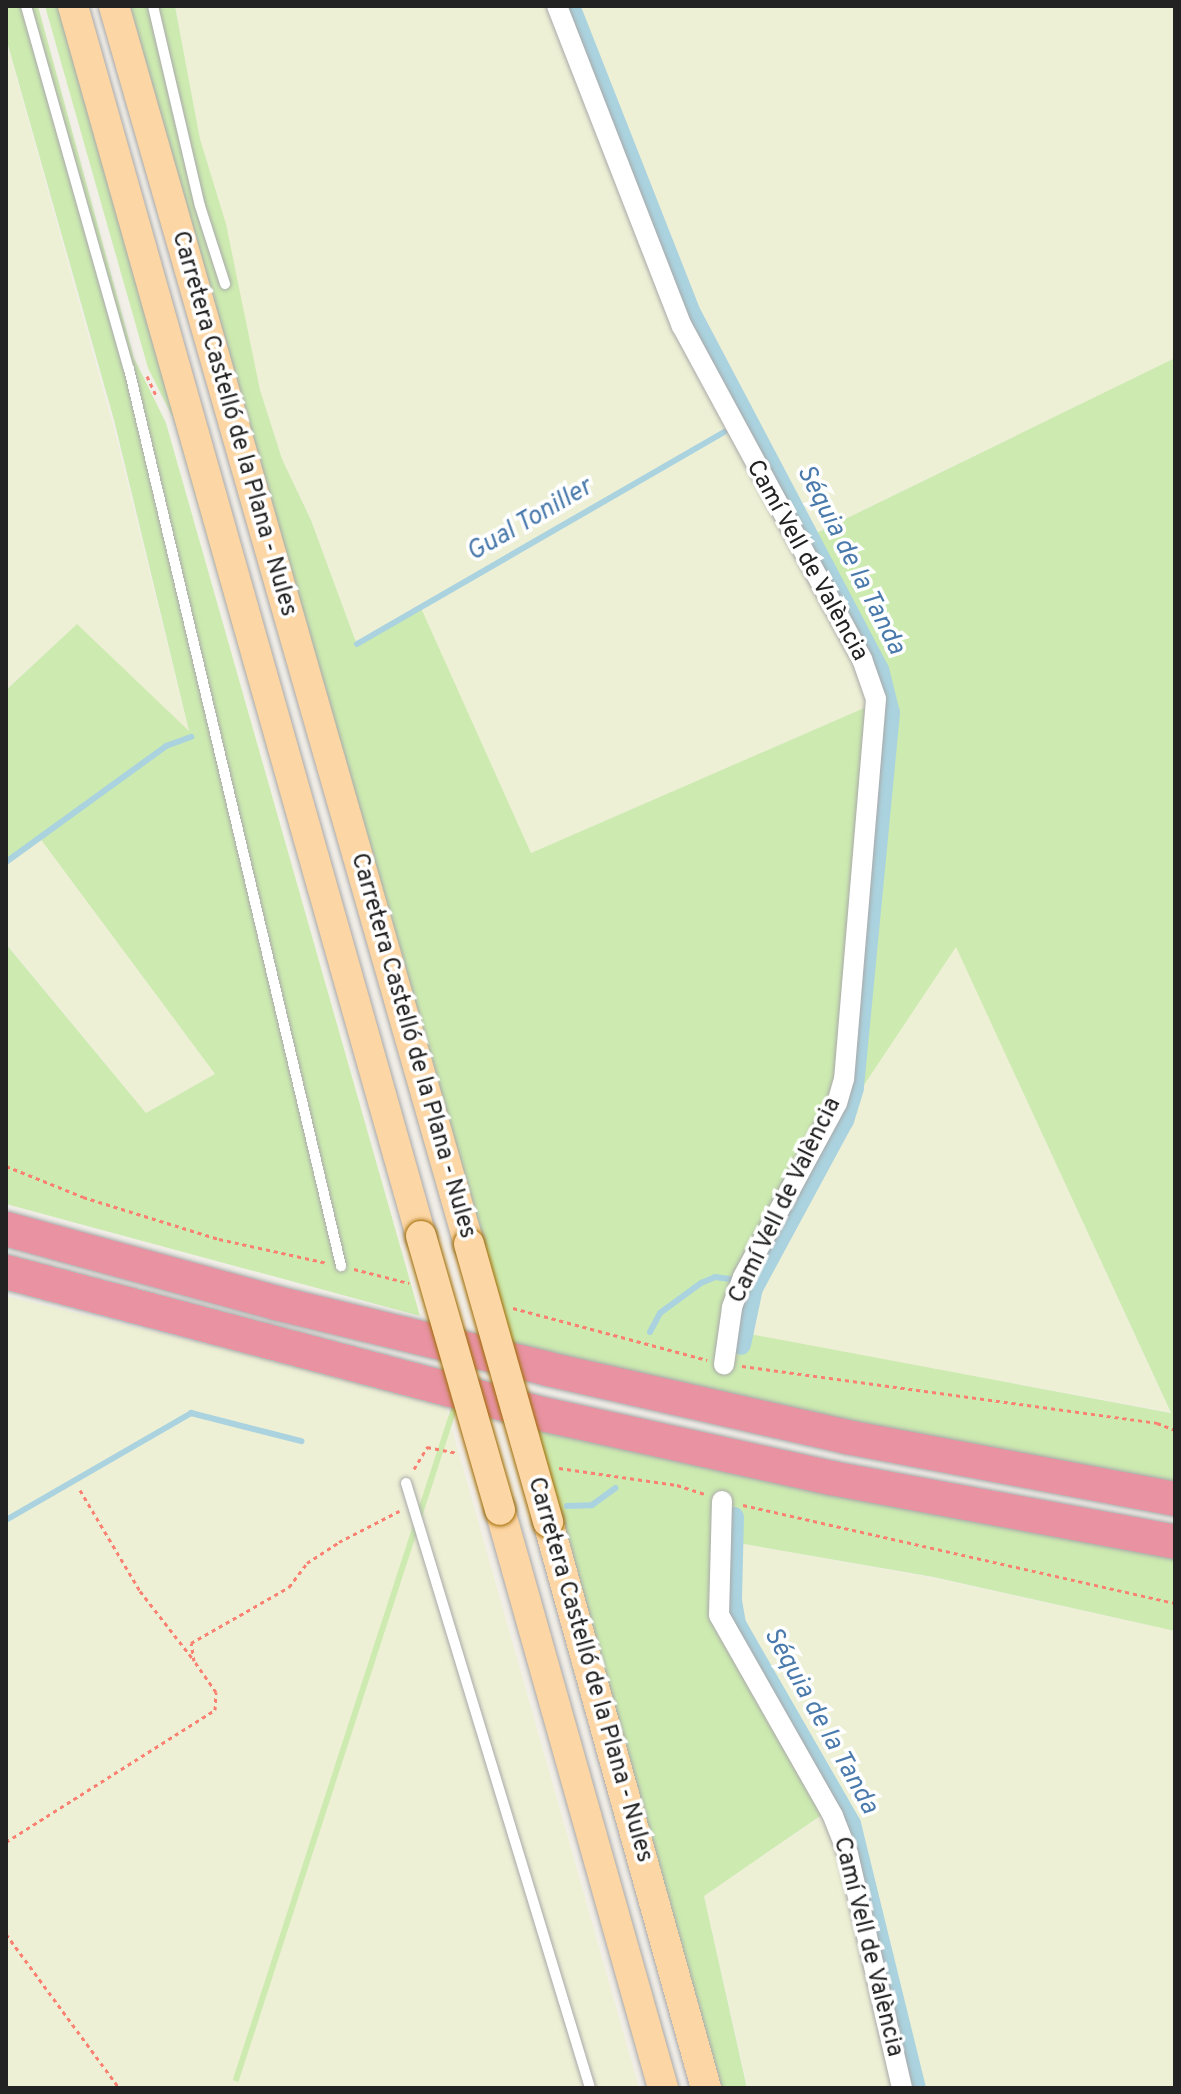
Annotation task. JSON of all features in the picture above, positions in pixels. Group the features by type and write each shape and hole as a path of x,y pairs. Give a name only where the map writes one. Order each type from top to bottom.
{"highway":[{"path":"6,1229 276,1303 548,1369 847,1437 1175,1499"},
{"path":"6,1272 554,1417 831,1478 1175,1542"}],"main road":[{"name":"Carretera Castelló de la Plana - Nules","path":"73,6 663,2088"},
{"name":"Carretera Castelló de la Plana - Nules","path":"114,6 469,1244 706,2088"},
{"path":"122,6 158,161"}],"street":[{"name":"Camí Vell de València","path":"557,6 682,326 862,659 876,699 844,1079 837,1103 743,1277 732,1308 724,1364"},
{"name":"Camí Vell de València","path":"722,1501 719,1615 833,1816 848,1854 902,2088"}],"lane":[{"path":"26,6 129,369 341,1266"},
{"path":"153,6 200,206 225,284"},
{"path":"406,1483 590,2088"}],"path":[{"path":"6,1166 83,1197 219,1239 414,1284"},
{"path":"502,1305 724,1364 1062,1409 1175,1430"},
{"path":"6,1842 215,1710 216,1692 140,1591 80,1490"},
{"path":"722,1501 1175,1603"},
{"path":"194,1661 191,1643 214,1626 289,1587 307,1563 413,1503"},
{"path":"6,1934 119,2088"}],"green space":[{"path":"6,6 38,6 134,358 166,423 420,1316 6,1204 6,944 146,1113 215,1074 39,837 6,861 6,690 77,624 189,731 114,420 6,38"},
{"path":"45,6 63,6 429,1317 174,420 148,368"},
{"path":"130,6 175,6 200,139 226,224 260,390 282,459 311,520 357,645 421,608 531,853 864,708 876,698 798,542 1175,358 1175,1485 1030,1460 509,1350","holes":["956,947 1171,1413 728,1330 838,1103 858,1094"]},
{"path":"175,6 557,6 736,431 558,6 1175,6 1175,358 797,542 876,699 864,708 531,853 421,609 357,645 311,519 282,459 260,390 225,224 200,139"},
{"path":"6,40 116,436 189,732 77,624 6,689"},
{"path":"39,837 215,1074 146,1113 6,943 6,861"},
{"path":"956,946 1170,1412 728,1331 838,1104 858,1094"},
{"path":"6,1296 444,1401 639,2088 6,2088"},
{"path":"453,1402 459,1404 238,2082 233,2080"},
{"path":"529,1420 1175,1555 1175,1631 933,1577 721,1540 718,1615 829,1810 704,1896 747,2088 716,2088"},
{"path":"720,1540 933,1578 1175,1631 1175,2088 748,2088 704,1896 830,1810 730,1641"}],"waterway":[{"name":"Séquia de la Tanda","path":"570,6 692,315 879,669 890,713 854,1088 844,1120 753,1288 741,1345"},
{"name":"Gual Toniller","path":"357,644 724,432"},
{"name":"Gual Toniller","path":"6,862 166,746 191,737"},
{"path":"650,1332 660,1313 701,1283 715,1277 730,1279"},
{"path":"6,1520 191,1413 301,1441"},
{"path":"567,1506 592,1505 615,1488"},
{"name":"Séquia de la Tanda","path":"734,1517 732,1601 736,1624 851,1824 916,2088"}]}
